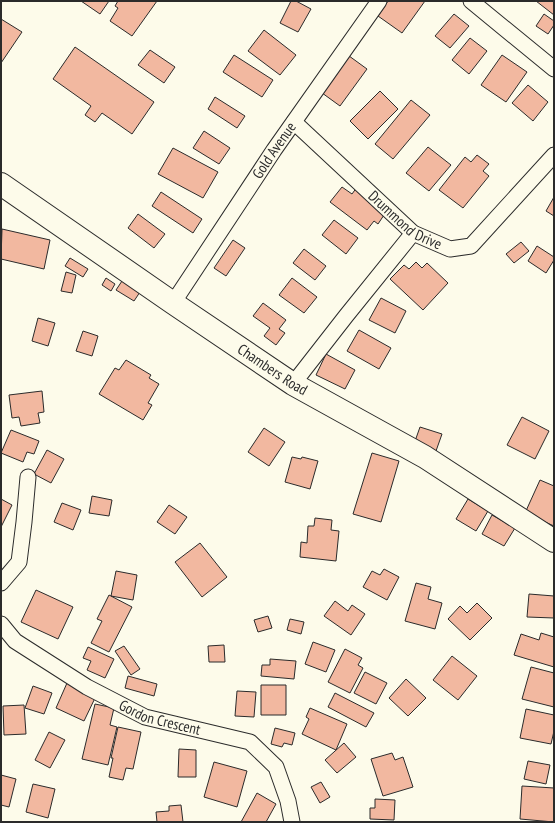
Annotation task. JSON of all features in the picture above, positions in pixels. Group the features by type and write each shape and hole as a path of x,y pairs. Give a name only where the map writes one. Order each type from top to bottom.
{"street":[{"name":"Gold Avenue","path":"173,303 294,122 380,1"},
{"path":"471,1 554,69"},
{"name":"Drummond Drive","path":"294,122 413,233 450,249 470,246 554,156"},
{"name":"Chambers Road","path":"1,184 293,384 425,457 554,541"},
{"path":"293,384 413,233"},
{"path":"1,583 19,562 28,476"},
{"name":"Gordon Crescent","path":"1,624 15,641 87,687 145,717 250,742 276,767 288,802 292,822"}],"building":[{"path":"81,1 109,1 100,14"},
{"path":"118,1 157,1 132,36 110,21 118,8 115,6"},
{"path":"291,1 296,1 311,9 298,32 280,23"},
{"path":"388,1 425,1 402,33 378,16"},
{"path":"536,1 554,1 554,15"},
{"path":"454,14 469,26 450,48 435,36"},
{"path":"544,14 554,21 554,25 548,34 536,26"},
{"path":"1,19 22,32 1,63"},
{"path":"264,30 296,55 280,75 248,51"},
{"path":"470,38 487,51 469,74 452,60"},
{"path":"75,47 154,102 132,134 102,113 95,122 85,115 91,106 53,79"},
{"path":"150,50 175,67 164,83 138,65"},
{"path":"345,53 367,69 340,106 318,90"},
{"path":"234,55 273,80 262,97 223,72"},
{"path":"502,55 527,72 506,102 481,85"},
{"path":"528,85 548,102 533,121 512,103"},
{"path":"380,91 398,109 368,139 350,121"},
{"path":"215,97 245,116 237,128 208,109"},
{"path":"411,100 430,115 393,159 375,144"},
{"path":"204,131 230,148 219,164 193,148"},
{"path":"428,147 451,165 429,191 406,173"},
{"path":"173,148 218,172 203,198 158,174"},
{"path":"477,155 489,164 483,171 489,176 463,208 439,190 465,157 471,162"},
{"path":"342,187 352,194 357,187 381,205 377,210 384,215 378,224 374,221 367,230 330,202"},
{"path":"161,192 202,219 193,233 152,206"},
{"path":"554,197 554,216 546,211"},
{"path":"138,214 165,234 154,248 128,228"},
{"path":"334,220 358,238 346,254 322,235"},
{"path":"2,229 50,240 44,269 1,259"},
{"path":"233,240 245,248 226,276 214,268"},
{"path":"521,242 529,251 514,263 506,254"},
{"path":"537,246 554,257 554,260 546,273 528,261"},
{"path":"304,249 326,266 315,280 293,263"},
{"path":"70,258 88,269 83,277 65,266"},
{"path":"416,262 422,268 427,263 448,283 423,310 390,279 404,265 409,269"},
{"path":"66,272 76,275 72,293 61,291"},
{"path":"106,278 115,284 111,291 102,285"},
{"path":"292,278 317,297 304,313 279,295"},
{"path":"122,281 140,292 134,301 116,290"},
{"path":"381,298 406,311 395,333 369,320"},
{"path":"263,303 286,320 279,329 285,333 276,345 264,336 270,328 253,316"},
{"path":"38,318 55,323 48,346 32,341"},
{"path":"359,330 391,348 379,369 347,351"},
{"path":"83,331 98,336 92,356 76,351"},
{"path":"326,354 355,370 345,389 316,375"},
{"path":"126,360 151,375 149,378 159,384 148,403 152,405 143,420 99,394 115,368 119,370"},
{"path":"42,391 44,412 38,413 40,423 21,426 19,417 12,418 9,395"},
{"path":"522,417 549,431 535,459 507,445"},
{"path":"420,427 442,434 436,451 414,444"},
{"path":"264,428 285,442 269,466 248,452"},
{"path":"11,430 39,441 34,454 27,452 23,462 1,453"},
{"path":"47,450 64,459 51,483 34,474"},
{"path":"372,453 399,461 381,522 353,514"},
{"path":"292,457 301,459 302,457 318,461 310,489 285,482"},
{"path":"540,480 554,486 554,526 525,513"},
{"path":"92,496 112,500 109,516 89,513"},
{"path":"1,499 12,505 1,527"},
{"path":"468,499 488,511 476,531 456,519"},
{"path":"62,503 81,510 73,530 54,522"},
{"path":"169,505 187,517 175,534 157,522"},
{"path":"492,515 515,528 504,546 482,534"},
{"path":"315,518 332,520 331,530 339,531 336,561 300,557 301,542 307,543 308,526 314,526"},
{"path":"200,543 227,577 202,597 175,562"},
{"path":"384,569 399,577 387,600 363,587 372,571 380,575"},
{"path":"116,571 137,575 133,600 111,596"},
{"path":"416,583 431,587 428,599 442,603 435,629 405,621"},
{"path":"36,590 73,607 58,639 21,622"},
{"path":"529,594 554,596 554,618 527,617"},
{"path":"109,595 132,607 109,652 91,643 102,621 97,619"},
{"path":"335,601 348,611 352,605 365,614 351,635 324,616"},
{"path":"477,603 492,618 470,640 448,619 460,606 467,613"},
{"path":"268,616 272,628 258,632 254,620"},
{"path":"290,619 304,622 301,634 287,630"},
{"path":"541,633 554,637 554,667 514,655 521,634 539,640"},
{"path":"313,642 335,650 326,672 305,664"},
{"path":"224,645 225,662 209,662 208,646"},
{"path":"124,646 140,669 131,675 115,651"},
{"path":"88,647 114,659 105,678 87,670 91,661 83,658"},
{"path":"345,649 362,658 358,665 363,668 350,693 328,682"},
{"path":"452,656 477,676 458,700 433,680"},
{"path":"270,659 296,661 294,679 261,676 262,665 270,665"},
{"path":"531,667 554,673 554,707 522,699"},
{"path":"365,672 387,683 376,704 354,693"},
{"path":"128,676 157,684 154,696 125,688"},
{"path":"406,679 426,698 408,716 389,698"},
{"path":"67,683 96,696 84,721 56,708"},
{"path":"261,685 286,685 286,715 261,715"},
{"path":"33,686 52,693 44,714 25,708"},
{"path":"237,691 256,692 254,717 235,716"},
{"path":"335,693 374,713 366,727 328,707"},
{"path":"95,704 114,708 110,725 117,727 108,765 82,759"},
{"path":"24,705 26,734 4,735 3,706"},
{"path":"310,708 347,724 336,750 302,734 309,719 306,717"},
{"path":"526,709 554,715 554,731 551,744 520,738"},
{"path":"118,727 141,732 133,769 126,768 123,780 109,777 113,758 111,758"},
{"path":"275,728 295,733 292,745 284,743 282,747 271,744"},
{"path":"49,732 65,740 50,768 35,760"},
{"path":"344,743 356,757 337,773 325,760"},
{"path":"179,749 196,750 196,777 178,777"},
{"path":"392,753 395,760 403,757 413,787 383,796 371,759"},
{"path":"528,761 550,765 546,784 524,779"},
{"path":"214,762 247,771 237,807 204,797"},
{"path":"1,775 16,779 9,807 1,805"},
{"path":"321,782 330,797 320,803 311,787"},
{"path":"33,784 55,789 48,818 26,812"},
{"path":"522,786 554,788 554,822 520,819"},
{"path":"257,793 276,804 266,822 241,822"},
{"path":"375,799 395,800 394,820 370,819 370,808 375,808"},
{"path":"181,805 183,822 157,822 156,812 169,811 169,806"}]}
